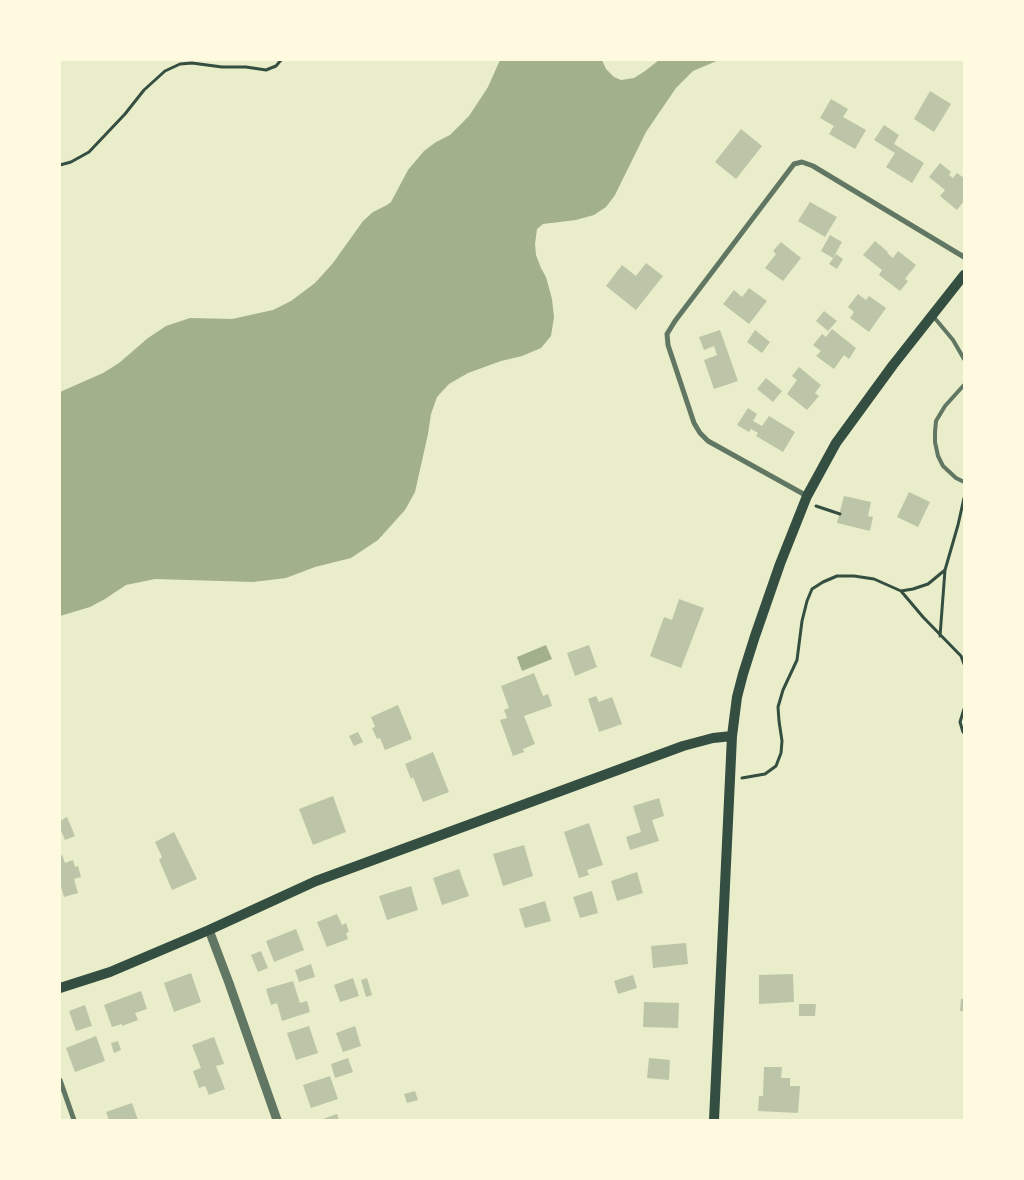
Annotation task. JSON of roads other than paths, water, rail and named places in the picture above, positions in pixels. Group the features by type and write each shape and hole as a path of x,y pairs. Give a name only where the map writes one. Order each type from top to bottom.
{"main road":[{"path":"714,1120 732,736 737,697 745,667 780,564 806,498 836,443 964,275"},
{"path":"60,988 110,972 209,930 316,881 418,842 683,746 713,738 732,736"}],"street":[{"path":"806,498 708,442 700,433 694,423 668,345 667,334 675,320 794,164 802,162 813,166 964,257"},
{"path":"209,930 277,1120"},
{"path":"60,1080 74,1120"}],"lane":[{"path":"933,316 953,340 964,359"},
{"path":"964,385 945,406 936,421 934,432 938,456 942,466 964,482"}]}
